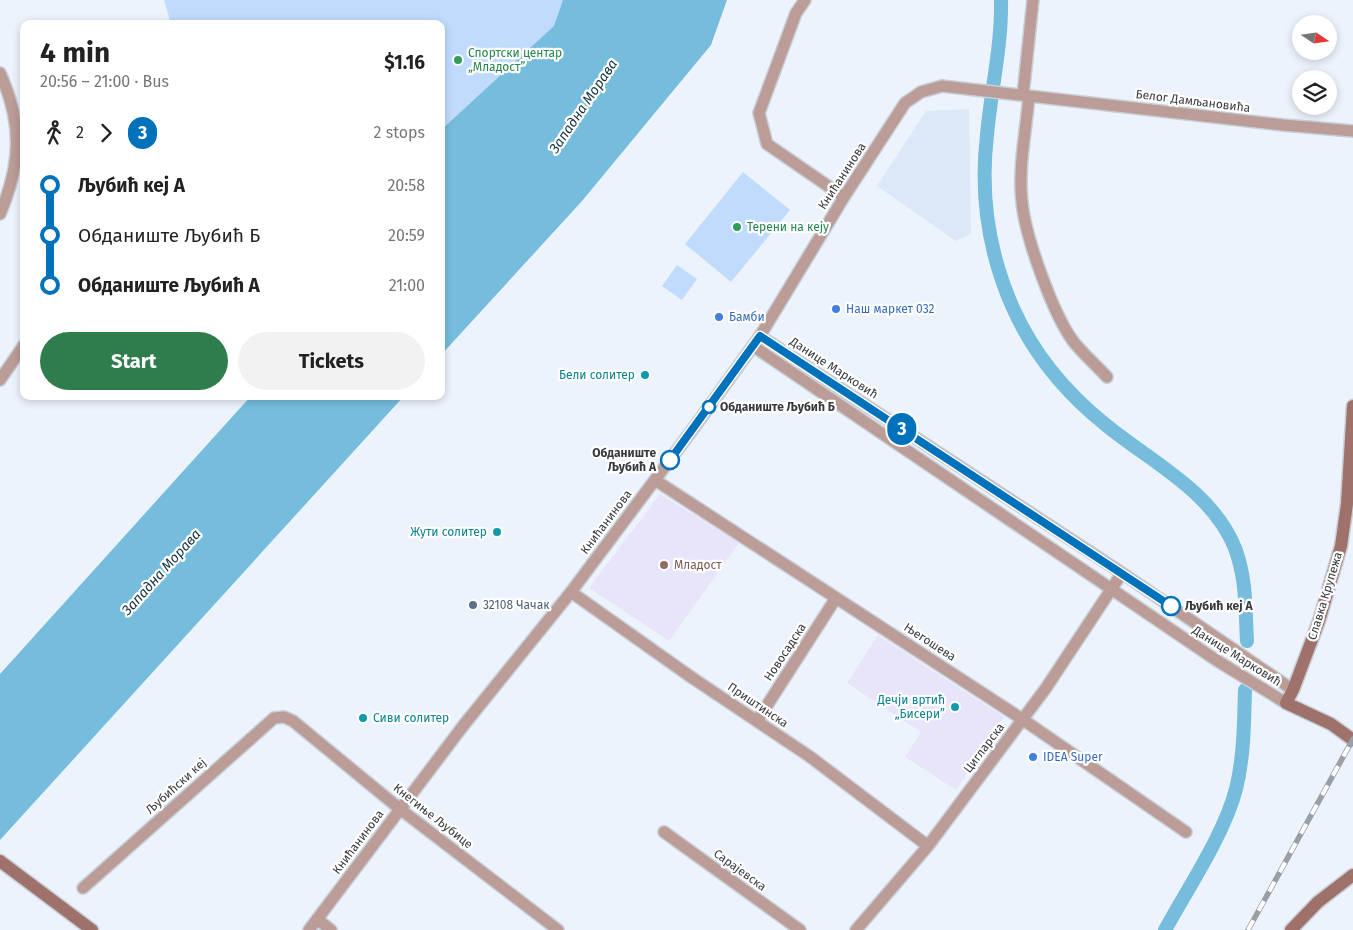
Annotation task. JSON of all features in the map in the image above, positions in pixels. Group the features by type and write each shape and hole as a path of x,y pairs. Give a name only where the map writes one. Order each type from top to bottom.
{"street":[{"path":"805,0 796,13 759,113 768,144 844,198"},
{"path":"1033,0 1021,177 1022,202 1027,232 1062,323 1073,341 1107,377"},
{"path":"0,73 18,105 15,165 8,195 0,214"},
{"name":"Белог Дамљановића","path":"922,92 942,86 1283,125 1353,131"},
{"name":"Книћанинова","path":"309,930 400,808 571,592 655,480 760,336 844,198 906,103 922,92"},
{"name":"Данице Марковић","path":"760,336 1122,573 1293,690"},
{"name":"Данице Марковић","path":"753,346 1216,660 1286,702"},
{"path":"0,380 20,352"},
{"name":"Славка Крупежа","path":"1286,702 1293,690 1319,621 1341,546 1347,504 1353,406"},
{"name":"Његошева","path":"655,480 1022,719 1186,832"},
{"name":"Цигларска","path":"856,930 928,846 1046,688 1122,573"},
{"name":"Приштинска","path":"571,592 691,677 809,756 928,846"},
{"name":"Новосадска","path":"758,721 836,598"},
{"path":"1286,702 1331,724 1353,740"},
{"name":"Љубићски кеј","path":"83,888 274,718 284,718 293,721"},
{"name":"Кнегиње Љубице","path":"293,721 400,808 558,930"},
{"name":"Сарајевска","path":"664,832 800,930"},
{"path":"0,861 92,930"},
{"path":"1291,930 1318,902 1353,874"},
{"path":"317,919 331,930"}],"shaded area":[{"name":"Спортски центар „Младост”","path":"164,0 563,0 555,26 445,126 445,20 170,20"},
{"path":"969,109 971,234 956,241 877,186 926,111"},
{"name":"Терени на кеју","path":"743,172 790,210 731,282 685,244"},
{"path":"677,265 697,279 682,300 662,286"},
{"name":"Младост","path":"660,494 739,543 669,641 589,588"},
{"path":"878,635 1004,717 956,790 905,757 921,732 847,683"}],"water":[{"name":"Западна Морава","path":"563,0 727,0 711,45 582,201 445,351 445,126 554,26"},
{"name":"Западна Морава","path":"247,400 400,400 0,840 0,674"}],"waterway":[{"path":"1001,0 1000,34 987,135 985,179 988,223 992,245 1013,308 1041,357 1078,400 1106,425 1179,479 1196,494 1225,528 1235,548 1242,572 1247,641"},
{"path":"1165,930 1205,861 1230,807 1241,765 1245,690"}],"railway":[{"path":"1248,930 1353,739"}],"bus line":[{"name":"3","path":"670,460 760,336 1171,606"}],"place":[{"name":"Спортски центар „Младост”","path":"458,60"},
{"name":"Терени на кеју","path":"737,227"},
{"name":"Наш маркет 032","path":"836,309"},
{"name":"Бамби","path":"719,317"},
{"name":"Бели солитер","path":"645,375"},
{"name":"Обданиште Љубић Б","path":"709,407"},
{"name":"Обданиште Љубић А","path":"670,460"},
{"name":"Жути солитер","path":"497,532"},
{"name":"Младост","path":"664,565"},
{"name":"32108 Чачак","path":"473,605"},
{"name":"Љубић кеј А","path":"1171,606"},
{"name":"Дечји вртић „Бисери”","path":"955,707"},
{"name":"Сиви солитер","path":"363,718"},
{"name":"IDEA Super","path":"1033,757"}]}
